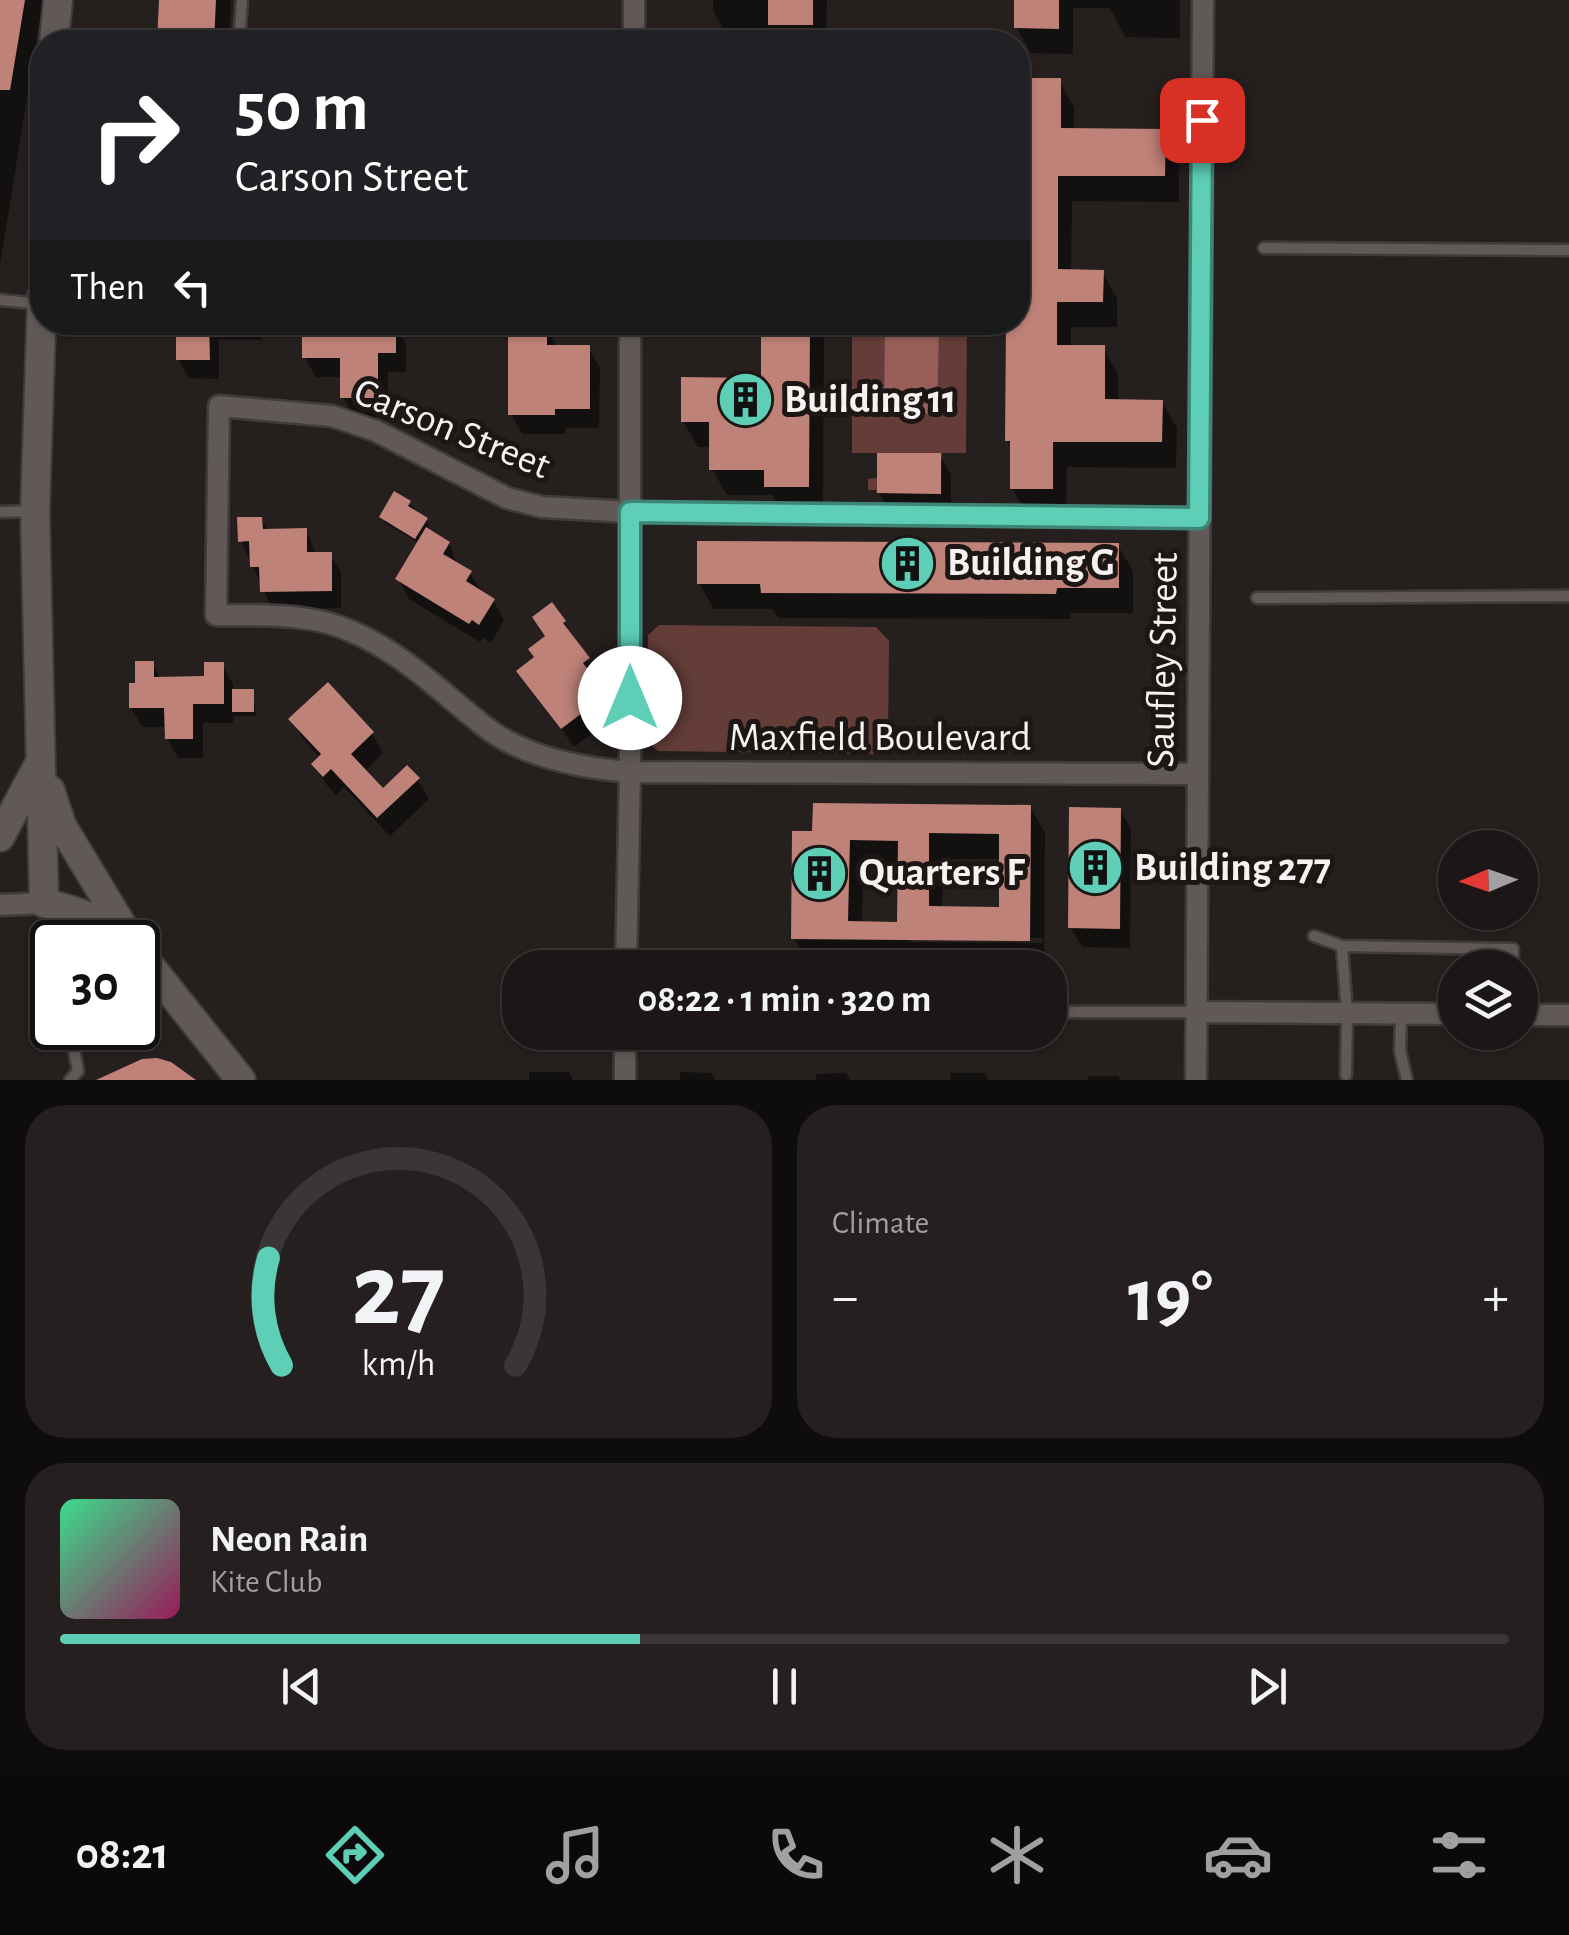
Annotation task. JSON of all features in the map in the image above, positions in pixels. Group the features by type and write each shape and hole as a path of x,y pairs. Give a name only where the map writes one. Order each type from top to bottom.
{"main road":[{"path":"55,30 58,0"},
{"path":"41,335 35,511 44,903 99,920"},
{"path":"0,838 41,760"},
{"path":"41,760 62,826 118,920"},
{"path":"160,980 241,1080"}],"street":[{"path":"634,0 634,30"},
{"name":"Saufley Street","path":"1196,1080 1203,0"},
{"path":"626,950 630,335"},
{"name":"Carson Street","path":"219,406 332,416 376,431 506,498 542,506 630,512 1199,518"},
{"name":"Maxfield Boulevard","path":"219,406 216,615 306,616 353,632 396,655 487,728 561,761 630,772 1196,774"},
{"path":"0,905 44,903"},
{"path":"1197,1012 1438,1014"},
{"path":"1538,1015 1569,1015"},
{"path":"624,1080 625,1050"}],"lane":[{"path":"1264,248 1569,250"},
{"path":"0,300 30,303"},
{"path":"0,512 35,511"},
{"path":"1257,598 1569,596"},
{"path":"1314,936 1342,946 1513,950"},
{"path":"1342,946 1348,1014 1346,1075"},
{"path":"1067,1012 1197,1012"},
{"path":"1401,1014 1400,1051 1407,1080"},
{"path":"70,1080 78,1071 74,1050"}],"shaded area":[{"path":"852,335 967,335 966,453 942,453 941,494 868,490 868,479 877,478 877,453 852,453"},
{"path":"885,335 939,335 937,414 884,413"},
{"path":"659,625 876,627 889,641 888,741 876,754 658,751 647,741 648,635"}],"building":[{"path":"0,0 25,0 10,90 0,90"},
{"path":"159,0 216,0 215,30 158,30"},
{"path":"768,0 813,0 813,25 768,25"},
{"path":"1014,0 1059,0 1059,29 1014,28"},
{"path":"1030,78 1061,78 1061,128 1166,129 1165,176 1058,176 1058,269 1104,270 1103,302 1057,302 1057,345 1105,345 1105,399 1163,400 1162,442 1053,442 1053,489 1010,489 1010,441 1005,441 1006,335 1030,335"},
{"path":"176,335 209,335 210,360 176,360"},
{"path":"302,335 396,335 396,353 378,353 378,398 340,398 340,358 302,358"},
{"path":"508,335 547,335 547,345 590,345 590,409 555,409 555,415 508,415"},
{"name":"Building 11","path":"761,335 810,335 809,487 764,487 764,470 709,470 709,422 681,422 681,377 761,378"},
{"path":"877,453 941,453 941,494 877,493"},
{"path":"394,491 411,501 408,506 428,518 415,539 379,517"},
{"path":"237,517 262,517 263,529 307,528 307,552 332,552 332,591 260,592 259,567 250,567 249,541 238,542"},
{"path":"426,527 450,542 443,554 472,571 466,581 495,599 479,625 472,620 469,624 395,579"},
{"name":"Building G","path":"697,541 1119,543 1119,588 1057,588 1056,594 761,593 760,584 697,584"},
{"path":"552,602 590,658 583,663 596,680 579,693 590,707 561,729 516,671 534,657 528,649 545,636 532,617"},
{"path":"135,661 154,661 154,677 204,676 204,662 224,662 224,704 193,704 193,739 165,739 164,708 129,708 129,683 135,683"},
{"path":"328,682 374,732 351,754 383,788 407,765 420,778 377,818 331,769 323,777 311,764 321,754 288,719"},
{"path":"232,689 254,689 254,712 232,712"},
{"name":"Quarters F","path":"813,803 1031,805 1030,941 791,939 792,831 812,831","holes":["929,833 999,834 999,907 929,906","850,840 898,841 897,922 848,921"]},
{"name":"Building 277","path":"1069,807 1121,808 1120,929 1068,928"},
{"path":"142,1059 171,1062 196,1080 96,1080"}],"place":[{"name":"Building 11","path":"745,400"},
{"name":"Building G","path":"908,563"},
{"name":"Building 277","path":"1095,868"},
{"name":"Quarters F","path":"820,873"}],"route":[{"path":"630,698 630,512 1199,518 1202,120"}]}
